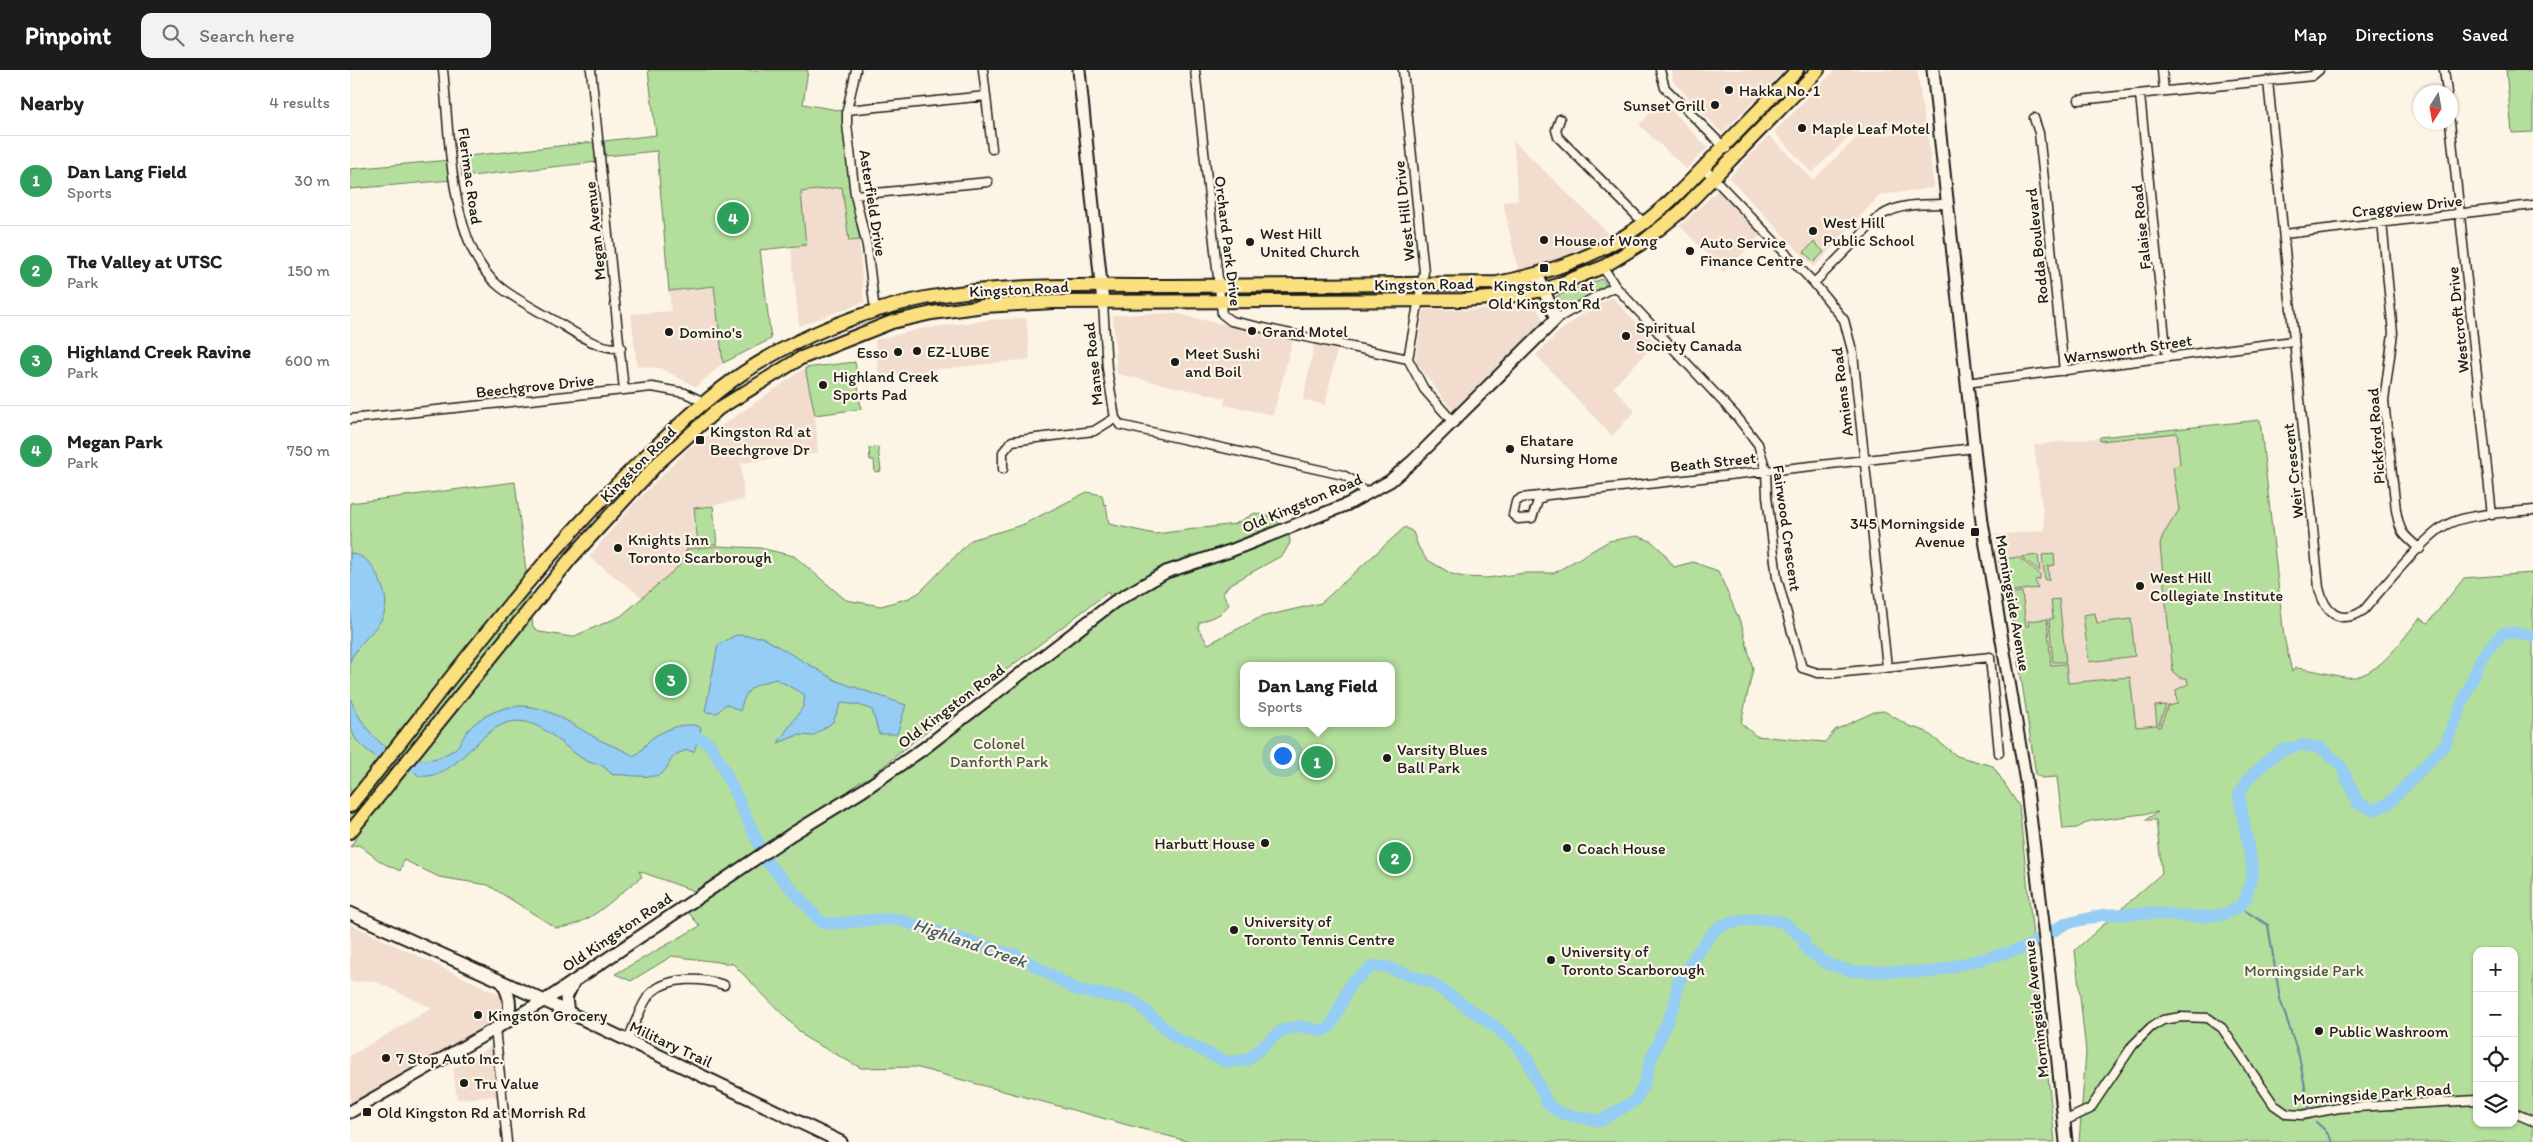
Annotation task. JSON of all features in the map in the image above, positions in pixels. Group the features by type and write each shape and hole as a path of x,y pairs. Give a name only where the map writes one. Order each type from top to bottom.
{"main road":[{"name":"Kingston Road","path":"350,806 486,636 609,491 704,402 740,375 801,340 875,311 923,299 995,289 1102,286 1497,283 1537,274 1562,267 1604,248 1644,223 1704,168 1797,70"},
{"name":"Kingston Road","path":"351,832 570,558 658,463 718,409 801,358 892,322 932,313 984,306 1053,302 1419,301 1503,297 1544,290 1602,267 1661,229 1818,70"}],"street":[{"name":"Flerimac Road","path":"444,70 460,218 469,245 480,266 499,286 552,319 606,348 621,348"},
{"name":"Megan Avenue","path":"591,70 624,390"},
{"name":"Asterfield Drive","path":"856,70 847,110 855,195 867,246 875,311"},
{"path":"983,70 992,149"},
{"name":"Manse Road","path":"1079,70 1102,286 1107,369 1115,418 1120,425 1343,475 1354,481 1367,495"},
{"name":"Orchard Park Drive","path":"1195,70 1222,314 1231,321 1408,359"},
{"name":"West Hill Drive","path":"1403,70 1424,272 1408,359"},
{"path":"1660,70 1665,88 1734,157"},
{"name":"Morningside Avenue","path":"1933,70 1982,522 2019,730 2049,973 2066,1142"},
{"path":"2162,70 2164,91"},
{"path":"2078,100 2312,76 2319,70"},
{"path":"2444,70 2446,85"},
{"name":"Weir Crescent","path":"2268,81 2319,588 2327,608 2334,614 2345,618 2356,616 2364,610 2420,549 2447,524 2492,515 2533,510"},
{"name":"Falaise Road","path":"2140,95 2167,357"},
{"path":"847,110 986,96"},
{"name":"Rodda Boulevard","path":"2034,118 2043,170 2064,371"},
{"path":"1560,119 1556,130 1558,138 1644,223"},
{"name":"Westcroft Drive","path":"2451,130 2492,515"},
{"name":"Amiens Road","path":"1704,168 1814,282 1844,320 1848,329 1853,354 1886,667"},
{"path":"855,195 988,182"},
{"path":"1814,282 1880,216 1888,211 1901,207 1948,204"},
{"name":"Craggview Drive","path":"2284,234 2533,205"},
{"name":"Pickford Road","path":"2382,222 2393,333 2384,401 2396,510 2398,527 2420,549"},
{"path":"1602,267 1614,286"},
{"path":"1537,274 1556,319"},
{"name":"Old Kingston Road","path":"350,1112 542,1001 792,834 862,791 923,749 1114,602 1166,572 1230,551 1367,495 1405,469 1556,319 1614,286"},
{"name":"Fairwood Crescent","path":"1614,286 1753,435 1762,452 1766,470 1767,496 1777,578 1802,668 1818,673 1990,657 1999,753"},
{"name":"Warnsworth Street","path":"1966,383 2293,341"},
{"path":"1408,359 1424,389 1453,422"},
{"name":"Beechgrove Drive","path":"350,419 652,387 685,393 718,409"},
{"path":"1003,469 1002,452 1012,441 1094,432 1115,418"},
{"name":"Beath Street","path":"1543,497 1766,470 1975,448"},
{"name":"Military Trail","path":"350,914 502,982 841,1142"},
{"path":"568,1013 566,998 575,980"},
{"path":"627,1042 650,995 661,986 679,981 714,982 724,985"},
{"path":"502,982 511,1002 508,1020"},
{"name":"Morningside Park Road","path":"2064,1121 2090,1109 2133,1045 2151,1026 2163,1020 2181,1017 2208,1018 2222,1028 2274,1105 2285,1113 2302,1115 2339,1108 2473,1100"},
{"path":"495,1028 507,1142"},
{"path":"2518,1114 2533,1121"}],"shaded area":[{"path":"1672,70 1785,70 1722,133 1673,81"},
{"path":"1835,70 1917,70 1925,126 1852,134 1812,173 1774,132"},
{"path":"1662,100 1708,148 1686,169 1639,125"},
{"name":"West Hill Public School","path":"1927,130 1934,188 1880,195 1814,267 1729,178 1769,135 1813,180 1856,138"},
{"path":"1513,140 1612,237 1541,265 1518,270 1503,202 1518,200"},
{"path":"842,187 849,241 859,240 864,302 799,326 791,248 806,244 801,192"},
{"path":"1718,190 1761,235 1724,272 1680,226"},
{"path":"714,286 723,363 696,387 660,368 637,366 631,314 671,311 669,291"},
{"path":"1612,297 1656,343 1613,387 1635,411 1612,436 1536,355 1559,332 1580,316"},
{"path":"1535,304 1544,322 1454,413 1415,361 1424,310 1472,310"},
{"path":"1173,313 1293,340 1273,415 1224,405 1225,398 1117,374 1113,315"},
{"path":"1026,318 1030,359 879,376 875,340 920,329 988,320"},
{"path":"1314,345 1337,350 1325,405 1303,400"},
{"path":"805,368 815,415 818,453 741,463 744,500 693,508 697,548 687,549 680,566 643,598 589,557 631,507 688,449"},
{"name":"West Hill Collegiate Institute","path":"2260,420 2284,637 2292,672 2215,717 2035,766 2010,607 2000,578 1995,535 2045,530 2034,445"},
{"path":"350,924 507,998 507,1015 350,1104 350,1056 432,1008 374,981 350,982"},
{"path":"492,1046 497,1096 457,1099 453,1069"}],"green space":[{"path":"648,70 808,70 803,104 843,111 849,186 860,240 849,241 842,187 801,192 806,245 760,250 771,339 723,363 714,286 669,291 657,151 606,156 604,141 656,135"},
{"path":"2506,70 2533,70 2533,132 2512,133"},
{"path":"594,142 597,162 462,177 460,157"},
{"path":"450,160 452,180 350,189 350,169"},
{"path":"1814,242 1824,252 1814,262 1804,252"},
{"path":"1602,279 1606,285 1604,288 1565,309 1557,307 1555,299 1557,296"},
{"path":"855,362 861,409 815,415 805,368"},
{"name":"Morningside Park","path":"2260,420 2284,637 2292,672 2295,668 2344,677 2356,677 2367,673 2387,657 2420,618 2428,623 2464,578 2533,573 2533,1142 2079,1142 2086,1052 2075,950 2162,873 2156,820 2145,820 2158,812 2090,821 2077,828 2063,829 2057,777 2042,778 2036,775 2012,618 2013,613 2011,613 2005,594 2022,592 2026,626 2029,626 2028,621 2047,619 2051,665 2066,664 2068,683 2130,677 2136,727 2157,725 2155,706 2166,705 2158,727 2160,727 2168,706 2177,704 2176,690 2188,684 2187,678 2180,678 2173,672 2160,545 2163,535 2179,510 2173,468 2180,464 2177,433 2100,441 2100,437"},
{"path":"878,447 881,471 875,472 874,460 870,460 869,448"},
{"name":"Colonel Danforth Park","path":"515,482 533,627 540,632 572,637 621,616 679,566 687,549 717,546 760,548 794,556 846,600 881,606 909,598 920,592 971,540 1022,525 1087,492 1102,495 1104,505 1106,504 1109,524 1155,534 1235,524 1255,513 1272,517 1289,532 1290,543 1283,555 1229,585 1223,593 1229,605 1220,614 1199,623 1198,628 1208,644 1261,617 1321,603 1405,527 1413,532 1418,546 1426,559 1452,574 1464,577 1487,578 1525,573 1554,573 1609,541 1637,536 1651,541 1663,552 1674,567 1693,562 1718,571 1742,626 1753,669 1741,723 1756,736 1825,742 1835,730 1874,712 1884,711 1909,726 1925,731 1957,756 1993,766 2019,806 2055,1142 1190,1142 915,1067 861,1068 806,1038 733,964 672,956 631,981 615,974 700,926 686,910 844,806 1111,597 1108,592 928,730 870,777 860,782 826,808 694,891 639,871 642,877 602,909 580,922 556,928 488,885 439,877 404,860 400,871 381,862 359,845 350,847 357,837 350,835 350,503"},
{"path":"713,506 717,544 698,546 694,508"},
{"path":"2054,554 2055,565 2048,566 2049,580 2045,580 2042,555"},
{"path":"2038,555 2040,571 2021,557"},
{"path":"2018,557 2040,574 2040,579 2035,580 2038,588 2005,592 1999,560"},
{"path":"2059,599 2066,662 2053,662 2049,619 2053,619 2051,600"},
{"path":"2095,613 2097,623 2131,619 2135,656 2089,662 2083,615"}],"water":[{"path":"350,553 364,558 373,568 384,592 386,604 384,614 379,623 357,649 350,661"},
{"path":"736,635 762,637 837,681 906,705 897,734 879,734 872,710 859,705 841,703 833,722 813,736 798,735 778,743 803,707 805,695 776,679 752,688 745,697 740,711 726,704 717,713 705,712 718,645"},
{"path":"350,698 366,727 377,740 390,750 404,757 419,760 435,758 452,751 457,747 468,730 482,718 493,712 510,707 534,707 545,710 633,756 651,739 675,727 690,725 701,728 694,752 687,750 676,754 664,772 659,775 613,775 601,765 589,762 579,756 543,729 526,722 511,722 497,727 447,769 434,775 418,776 407,764 383,762 358,742 352,730"}],"waterway":[{"name":"Highland Creek","path":"684,736 694,736 709,743 722,765 767,862 822,923 832,924 880,919 899,920 1018,956 1077,990 1133,1000 1176,1038 1227,1062 1247,1060 1282,1030 1300,1026 1322,1031 1331,1026 1351,983 1373,966 1386,967 1432,983 1497,1028 1515,1044 1527,1059 1547,1103 1555,1110 1564,1114 1600,1121 1635,1101 1644,1084 1651,1059 1674,1006 1678,983 1696,954 1714,931 1723,925 1744,920 1767,919 1785,923 1804,940 1805,947 1813,954 1830,965 1851,971 1932,972 2025,948 2065,924 2102,915 2147,913 2200,917 2225,914 2239,907 2246,898 2253,872 2239,795 2247,780 2269,759 2283,750 2302,745 2321,748 2340,764 2358,803 2374,810 2389,803 2445,745 2482,656 2503,633 2520,633 2533,636"},
{"name":"Highland Creek","path":"380,753 403,765 429,765"},
{"path":"2239,907 2268,925 2280,999 2299,1056 2309,1108"},
{"path":"2316,1122 2325,1130 2333,1142"}],"place":[{"name":"Hakka No. 1","path":"1729,90"},
{"name":"Sunset Grill","path":"1715,105"},
{"name":"Maple Leaf Motel","path":"1802,128"},
{"name":"Megan Park","path":"733,218"},
{"name":"West Hill Public School","path":"1813,231"},
{"name":"House of Wong","path":"1544,240"},
{"name":"West Hill United Church","path":"1250,242"},
{"name":"Auto Service Finance Centre","path":"1690,251"},
{"name":"Kingston Rd at Old Kingston Rd","path":"1544,268"},
{"name":"Grand Motel","path":"1252,331"},
{"name":"Domino's","path":"669,332"},
{"name":"Spiritual Society Canada","path":"1626,336"},
{"name":"EZ-LUBE","path":"917,351"},
{"name":"Esso","path":"898,352"},
{"name":"Meet Sushi and Boil","path":"1175,362"},
{"name":"Highland Creek Sports Pad","path":"823,385"},
{"name":"Kingston Rd at Beechgrove Dr","path":"700,440"},
{"name":"Ehatare Nursing Home","path":"1510,449"},
{"name":"345 Morningside Avenue","path":"1975,532"},
{"name":"Knights Inn Toronto Scarborough","path":"618,548"},
{"name":"West Hill Collegiate Institute","path":"2140,586"},
{"name":"Highland Creek Ravine","path":"671,680"},
{"name":"Varsity Blues Ball Park","path":"1387,758"},
{"name":"Dan Lang Field","path":"1317,762"},
{"name":"Harbutt House","path":"1265,843"},
{"name":"Coach House","path":"1567,848"},
{"name":"The Valley at UTSC","path":"1395,858"},
{"name":"University of Toronto Tennis Centre","path":"1234,930"},
{"name":"University of Toronto Scarborough","path":"1551,960"},
{"name":"Kingston Grocery","path":"478,1015"},
{"name":"Public Washroom","path":"2319,1031"},
{"name":"7 Stop Auto Inc.","path":"386,1058"},
{"name":"Tru Value","path":"464,1083"},
{"name":"Old Kingston Rd at Morrish Rd","path":"367,1112"}]}
